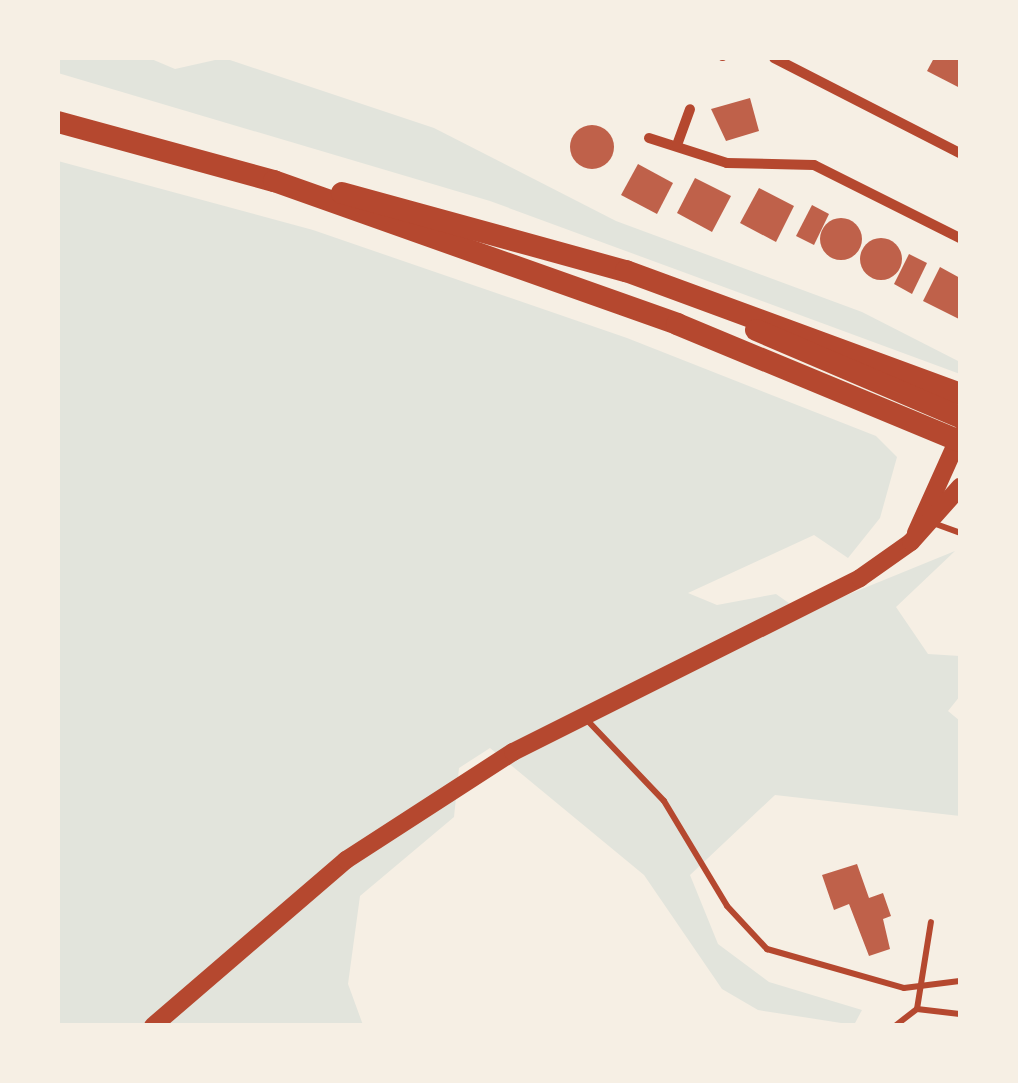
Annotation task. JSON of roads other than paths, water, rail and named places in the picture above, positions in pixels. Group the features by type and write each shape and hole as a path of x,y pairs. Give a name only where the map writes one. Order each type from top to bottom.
{"main road":[{"path":"58,122 274,181 677,324 959,433"},
{"path":"274,181 401,204 626,271 960,394"},
{"path":"626,271 959,433"}],"street":[{"path":"774,58 960,152"},
{"path":"677,145 690,110"},
{"path":"650,138 727,163 814,166 960,238"},
{"path":"928,520 959,433"},
{"path":"153,1026 346,860 582,715 860,578 911,542 960,486"}],"lane":[{"path":"928,520 960,532"},
{"path":"582,715 664,801 728,906 767,949 832,974 920,988 960,981"},
{"path":"917,1010 932,922"},
{"path":"895,1026 917,1010 960,1014"}]}
